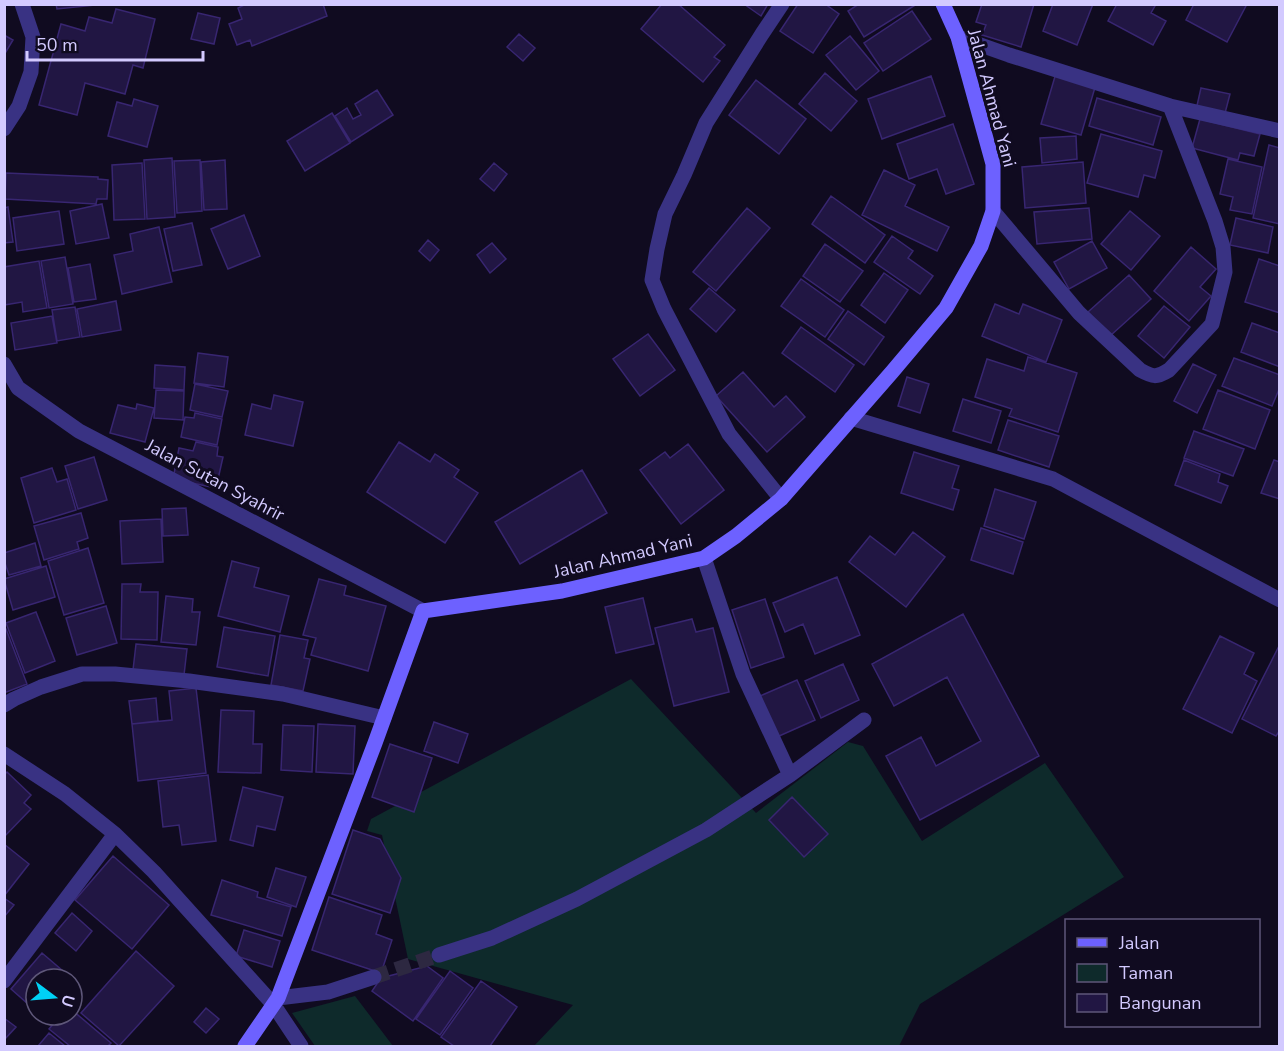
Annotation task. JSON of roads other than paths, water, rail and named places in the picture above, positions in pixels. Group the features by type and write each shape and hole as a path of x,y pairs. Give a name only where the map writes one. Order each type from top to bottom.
{"street":[{"path":"4,129 19,106 31,72 33,37 22,4"},
{"path":"781,499 729,434 664,309 652,280 665,214 706,123 782,4"},
{"name":"Jalan Ahmad Yani","path":"423,611 562,591 704,558 736,536 781,499 946,308 981,246 993,211 993,164 958,37 943,4"},
{"path":"958,37 1170,106 1280,131"},
{"path":"993,211 1079,312 1140,370 1151,376 1160,375 1169,370 1212,324 1224,272 1223,247 1215,221 1170,106"},
{"name":"Jalan Sutan Syahrir","path":"4,364 18,388 79,431 423,611"},
{"path":"851,418 1053,478 1280,600"},
{"path":"704,558 743,674 790,775"},
{"path":"245,1047 276,1001 423,611"},
{"path":"4,705 41,687 82,674 115,674 283,694 384,718"},
{"path":"439,955 492,938 577,899 706,830 790,775 864,720"},
{"path":"4,754 65,794 115,834 154,872 276,1001 301,1047"},
{"path":"4,981 115,834"},
{"path":"276,1001 328,992 374,977"}],"tunnel":[{"path":"374,977 439,955"}]}
